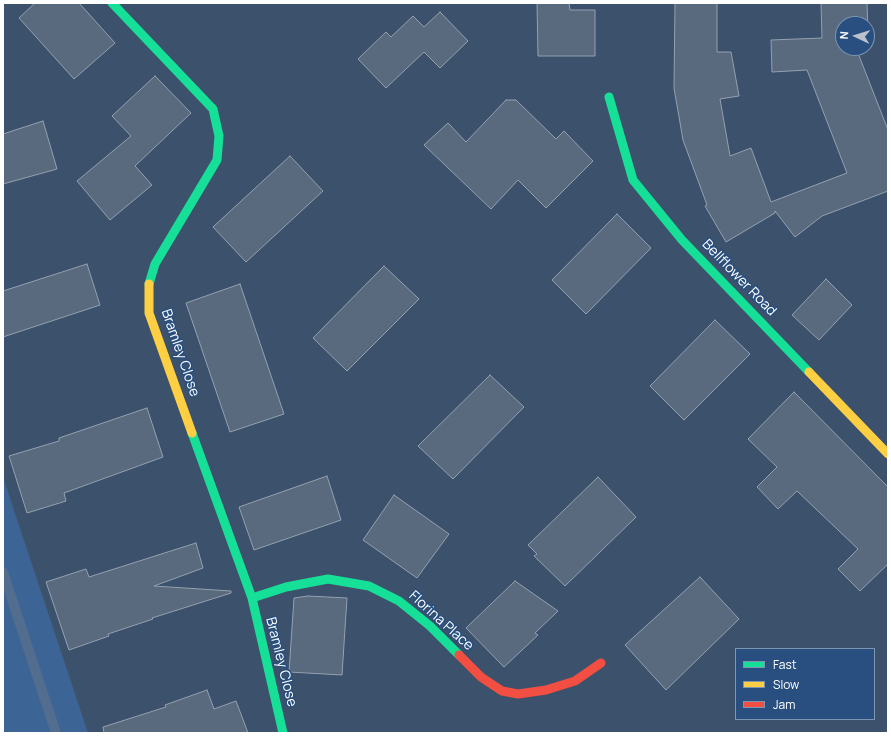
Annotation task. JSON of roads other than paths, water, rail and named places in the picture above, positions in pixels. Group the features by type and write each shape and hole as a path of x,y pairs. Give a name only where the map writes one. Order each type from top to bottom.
{"street":[{"name":"Bramley Close","path":"112,3 213,109 218,129 219,136 217,160 155,264 148,286 149,313 252,598 283,733"},
{"name":"Bellflower Road","path":"609,97 633,180 682,240 888,454"},
{"name":"Florina Place","path":"252,598 286,587 328,579 369,586 399,601 410,609 430,626 481,677 502,691 518,694 546,690 575,681 601,663"}],"waterway":[{"path":"3,572 56,733"}]}
